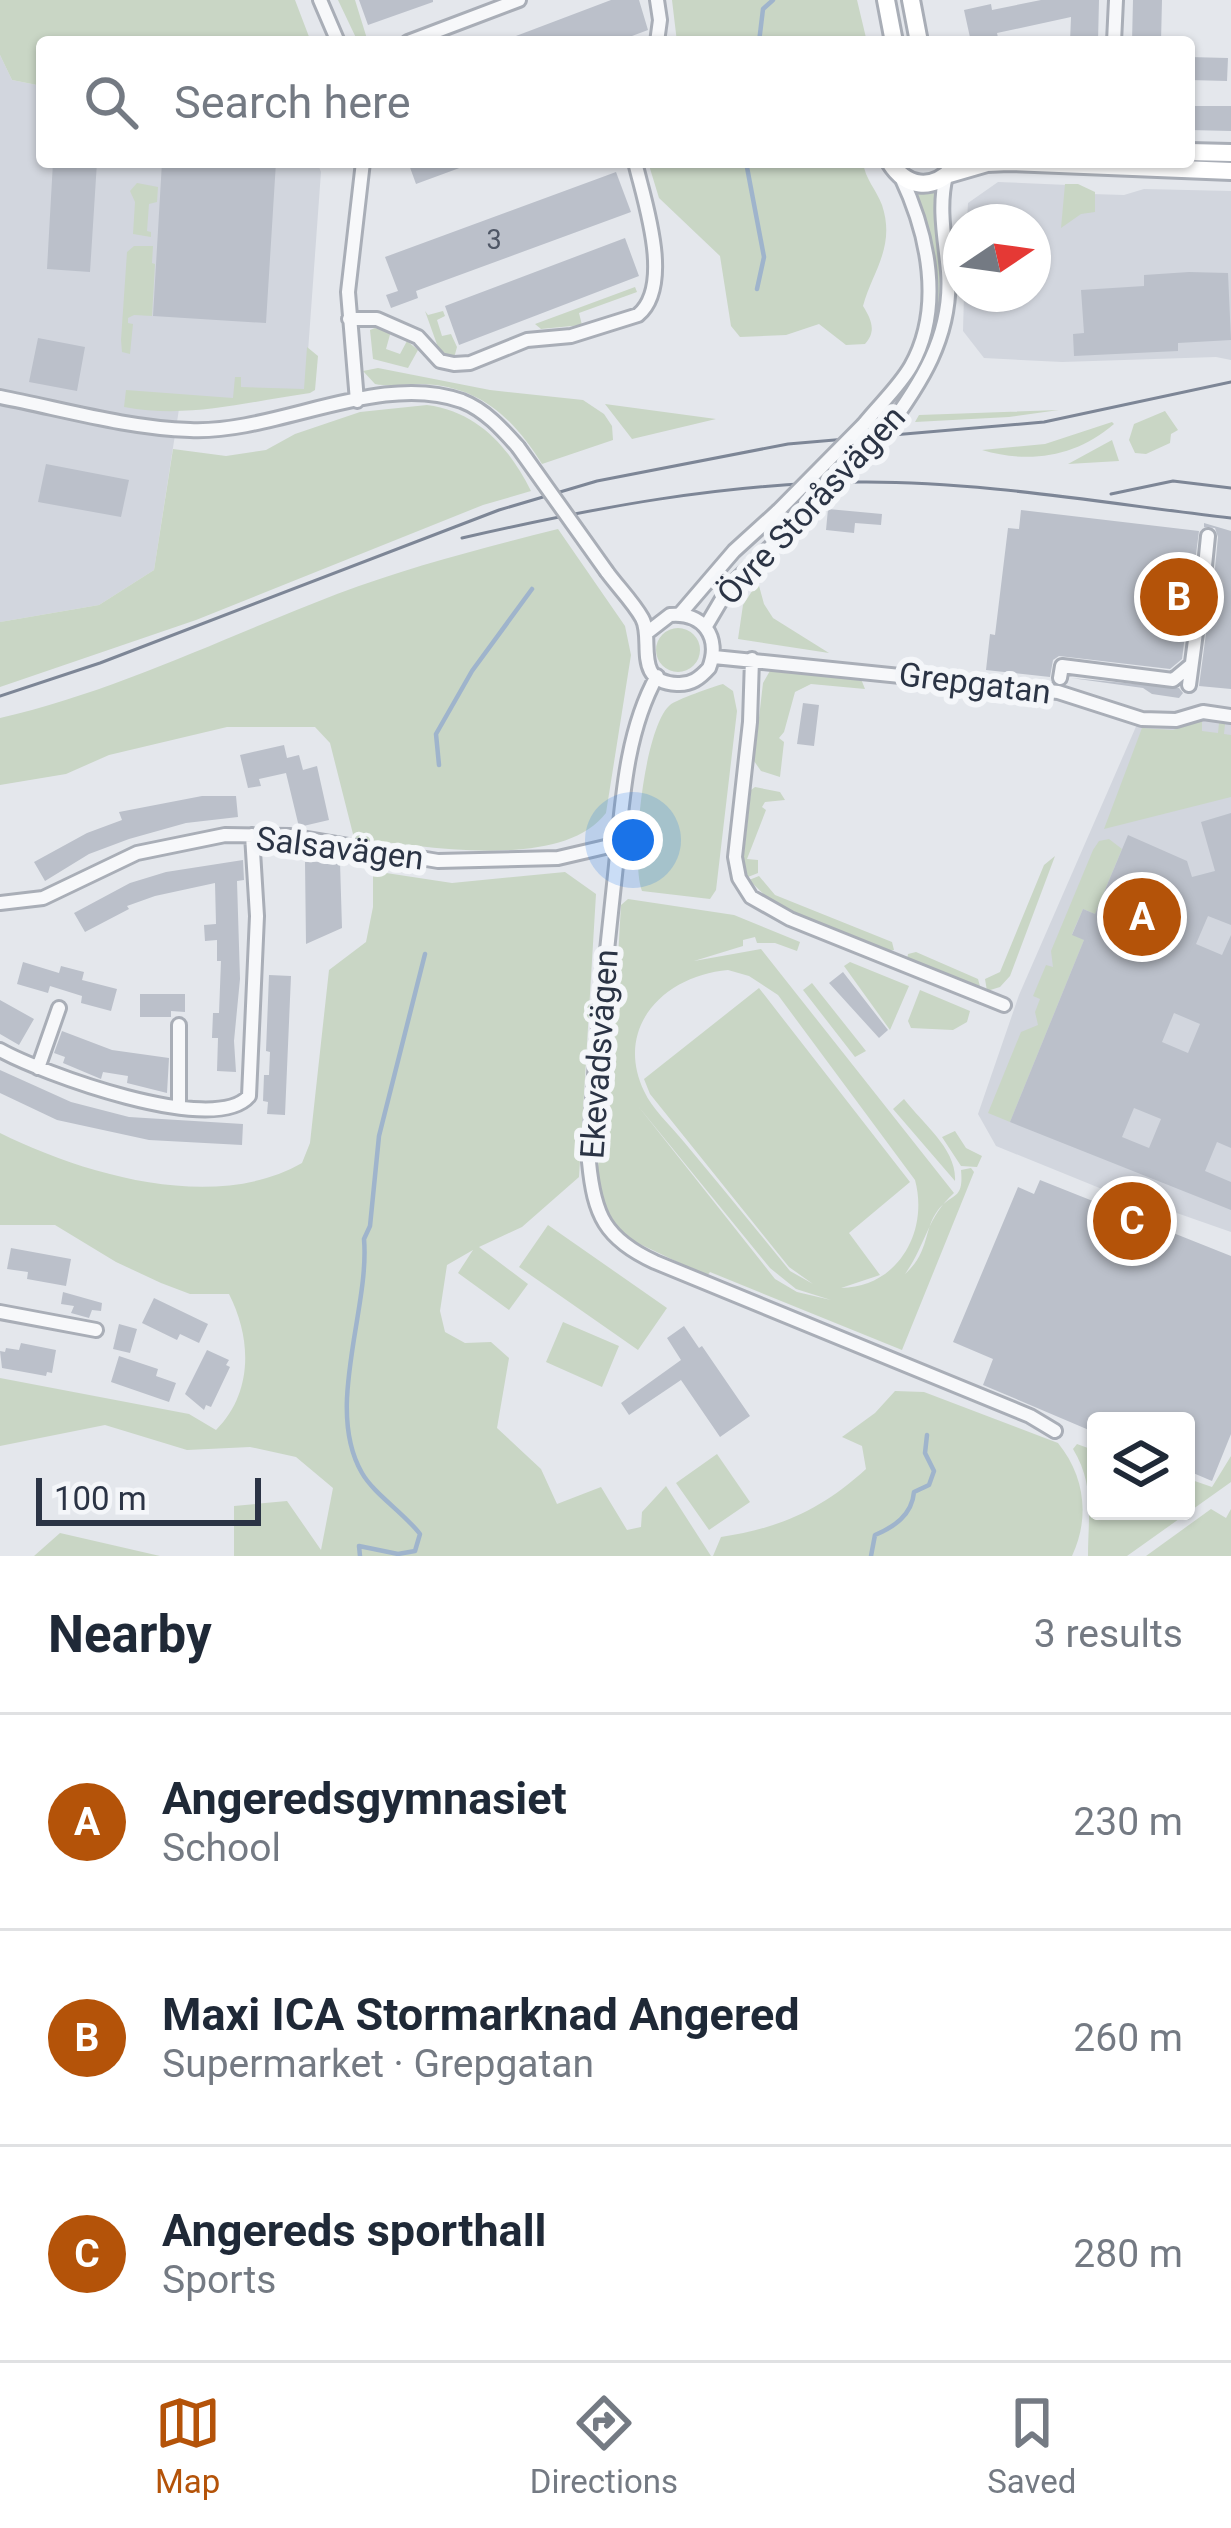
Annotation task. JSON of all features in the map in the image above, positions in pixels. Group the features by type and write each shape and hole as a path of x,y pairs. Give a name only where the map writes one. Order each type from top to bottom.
{"street":[{"path":"320,0 335,36"},
{"path":"424,36 520,0"},
{"path":"657,0 658,36"},
{"path":"886,0 893,36"},
{"path":"911,0 918,36"},
{"path":"1114,36 1116,0"},
{"path":"1195,152 1231,153"},
{"path":"357,401 349,319 362,168"},
{"path":"349,319 377,319 418,338 440,361 454,364 470,363 527,340 571,336 638,315 646,308 656,274 636,168"},
{"path":"1157,168 1231,171"},
{"path":"896,170 929,184 951,171"},
{"name":"Övre Storåsvägen","path":"680,614 734,551 864,424 916,355 930,293 920,217 896,170"},
{"name":"Övre Storåsvägen","path":"706,626 729,587 883,435 936,354 946,313 942,208 951,171"},
{"path":"0,397 188,430 235,428 412,394 462,401 488,416 518,447 642,618 648,632 646,661 657,676 679,684 691,682 709,668 713,640 694,617 680,614 661,619 648,632"},
{"path":"1189,685 1199,610 1192,596 1195,578 1205,566 1208,536"},
{"name":"Grepgatan","path":"713,657 1058,692 1142,719 1176,719 1203,712 1231,716"},
{"path":"752,659 736,857 744,888 759,903 790,919 1004,1005"},
{"path":"1060,678 1062,666 1173,680 1192,665"},
{"name":"Ekevadsvägen","path":"657,676 634,731 618,844 589,1162 591,1186 605,1226 630,1250 655,1262 1030,1415 1055,1431"},
{"path":"0,1050 90,1088 179,1106 235,1106 249,1096 257,916 252,835"},
{"name":"Salsavägen","path":"0,903 43,898 137,854 204,838 252,835 321,840 437,861 558,858 618,844"},
{"path":"38,1068 59,1008"},
{"path":"179,1024 179,1106"},
{"path":"0,1312 96,1330"}],"shaded area":[{"path":"0,55 12,80 36,85 36,168 319,168 321,172 305,393 179,409 154,570 99,605 0,622"},
{"path":"998,182 1068,185 1091,194 1124,195 1144,189 1231,191 1231,360 984,358 963,331 964,312 1051,312 1051,204 968,203"},
{"path":"1202,717 1231,721 1231,1232 1171,1211 1161,1213 996,1146 978,1114 1019,995 1138,722"}],"green space":[{"path":"0,0 295,0 309,36 36,36 36,85 12,80 0,55"},
{"path":"338,0 355,0 366,36 355,36"},
{"path":"672,0 857,0 866,36 676,36"},
{"path":"650,168 864,168 886,220 885,246 863,306 872,330 869,339 865,344 846,345 819,324 786,335 740,337 731,326 720,256 659,198"},
{"path":"137,183 158,187 157,202 149,204 147,231 151,237 133,234 135,202 130,191"},
{"path":"1065,184 1095,192 1095,212 1081,214 1061,228"},
{"path":"938,188 942,267 938,313 924,361 911,387 922,357 931,248 913,191"},
{"path":"134,246 153,246 155,264 152,316 128,318 133,324 130,354 122,352 121,340 127,252"},
{"path":"635,287 637,292 579,313 582,325 541,329 535,324"},
{"path":"425,311 428,315 443,311 445,316 437,320 442,336 451,334 457,347 454,358 439,350"},
{"path":"370,330 391,331 386,349 400,354 407,341 418,350 408,368 373,359"},
{"path":"307,347 318,356 315,390 310,393 195,410 124,407 126,390 233,398 235,377 241,377 241,387 304,389"},
{"path":"378,368 490,390 583,400 604,414 612,426 613,440 542,464 507,419 478,398 443,386 375,384 363,371"},
{"path":"605,404 716,419 632,439"},
{"path":"427,405 462,415 490,434 531,491 483,505 196,620 0,687 0,622 99,605 154,570 173,449 226,456 266,450 295,434 360,412"},
{"path":"1059,410 1009,417 915,422 919,415"},
{"path":"1165,411 1178,430 1171,434 1170,443 1146,454 1135,453 1129,440 1134,424"},
{"path":"1112,422 1084,444 1051,455 982,450 1045,444"},
{"path":"1112,440 1119,461 1068,464"},
{"path":"558,529 625,626 631,655 606,813 585,831 557,843 488,851 354,838 330,743 315,727 227,727 109,755 66,774 0,785 0,718 129,678 364,584"},
{"path":"758,582 773,618 829,653 738,639 743,605"},
{"path":"678,628 694,634 700,650 694,666 678,672 662,666 656,650 662,634"},
{"path":"771,669 853,677 861,679 865,689 811,684 795,692 779,738 784,742 780,777 761,771 754,761 763,683"},
{"path":"723,684 733,691 737,711 716,890 710,899 642,891 638,852 642,795 661,718 673,703"},
{"path":"1202,720 1202,731 1218,733 1219,723 1225,724 1224,734 1231,735 1231,797 1104,829 1142,728 1173,730"},
{"path":"755,787 780,792 785,800 765,802 762,807 766,810 747,859 758,860 758,873 748,877 743,862"},
{"path":"1109,839 1122,849 1095,914 1083,909 1072,934 1084,940 1010,1122 988,1113 1021,1032 1038,1025 1035,1012 1040,999 1033,996 1046,965 1053,967 1051,951 1093,850 1099,841"},
{"path":"1055,856 1010,976 1000,987 987,991 985,979 1000,972 1044,865"},
{"path":"373,871 452,883 565,872 596,894 579,1177 522,1227 479,1247 528,1284 509,1310 458,1273 473,1250 447,1265 440,1311 445,1332 465,1343 491,1342 509,1358 497,1428 541,1469 557,1504 601,1487 627,1530 641,1527 642,1512 666,1486 711,1556 234,1556 234,1506 287,1501 321,1550 333,1488 296,1457 250,1447 187,1450 105,1425 0,1446 0,1378 189,1414 216,1430 228,1415 245,1365 242,1329 229,1294 190,1294 161,1283 55,1225 0,1225 0,1133 110,1174 191,1187 268,1178 302,1163 310,1143 329,970 366,942"},
{"path":"759,876 775,895 892,942 894,950 774,904 749,880"},
{"path":"628,899 734,915 800,942 797,951 757,943 755,937 743,940 743,946 694,961 761,949 954,1193 944,1204 959,1192 961,1170 974,1172 902,1350 710,1272 707,1276 625,1237 609,1217 597,1177 621,905","holes":["728,970 749,976 778,995 915,1180 918,1200 913,1237 905,1253 879,1278 841,1288 880,1275 849,1233 910,1182 759,988 644,1079 650,1094 789,1267 813,1284 790,1271 644,1091 635,1045 652,1008 685,982","638,1106 770,1268 796,1289 831,1300 797,1292 775,1279","930,1227 919,1258 905,1274 918,1252"]},
{"path":"916,952 978,979 981,990 907,960 908,954"},
{"path":"850,962 909,986 890,1030 844,966"},
{"path":"812,983 866,1051 855,1057 803,990"},
{"path":"920,990 970,1011 967,1022 953,1030 911,1028 908,1021"},
{"path":"904,1099 945,1148 955,1181 893,1109"},
{"path":"955,1131 966,1148 982,1156 977,1167 961,1166 942,1137"},
{"path":"548,1225 667,1308 638,1350 519,1267"},
{"path":"563,1322 619,1346 602,1387 546,1362"},
{"path":"895,1391 924,1392 1058,1443 1074,1469 1082,1498 1081,1527 1072,1556 713,1556 721,1537 800,1515 866,1469 862,1446 842,1437"},
{"path":"1077,1444 1087,1448 1087,1488 1085,1475 1073,1449"},
{"path":"717,1454 750,1502 709,1530 676,1483"},
{"path":"1231,1456 1231,1482 1195,1508 1195,1481 1212,1487"},
{"path":"1211,1509 1226,1518 1231,1509 1231,1556 1146,1556"},
{"path":"1089,1520 1178,1520 1127,1556 1088,1556"},
{"path":"60,1533 160,1556 34,1556"}],"building":[{"path":"359,0 433,0 433,2 368,25"},
{"path":"611,0 639,0 648,30 632,36 516,36"},
{"path":"1041,0 1099,0 1098,36 1070,36 1071,17 998,36 970,36 964,10 991,4 992,10"},
{"path":"1133,0 1162,0 1161,36 1132,36"},
{"path":"1195,57 1228,58 1227,81 1195,80"},
{"path":"1195,106 1231,106 1231,131 1195,130"},
{"path":"53,168 97,168 90,272 47,269"},
{"path":"162,168 276,168 266,323 153,316"},
{"path":"410,168 459,168 416,184"},
{"path":"616,172 631,212 416,291 418,298 391,308 386,295 398,291 385,257"},
{"path":"625,238 639,276 459,345 445,306"},
{"path":"1228,273 1231,340 1178,343 1178,351 1074,356 1073,334 1084,333 1081,290 1144,286 1144,275"},
{"path":"38,338 85,347 77,391 29,382"},
{"path":"46,464 129,480 121,517 38,502"},
{"path":"828,509 882,514 881,525 855,523 854,533 826,530"},
{"path":"1021,510 1199,531 1195,562 1185,574 1182,594 1188,612 1182,659 1170,669 1059,656 1053,660 1050,677 986,670 1008,528 1019,529"},
{"path":"1204,523 1231,531 1231,689 1199,686 1209,611 1203,594 1215,568 1218,537 1215,528 1204,527"},
{"path":"1071,678 1179,688 1183,693 1179,698"},
{"path":"803,703 819,705 814,746 797,744"},
{"path":"284,745 287,758 299,755 303,770 317,766 329,820 299,827 286,773 259,779 261,786 248,788 240,755"},
{"path":"202,796 236,796 238,817 186,823 129,839 89,854 45,881 34,862 122,820 119,812"},
{"path":"1231,813 1231,925 1208,916 1196,944 1222,955 1231,935 1231,1148 1217,1142 1205,1171 1231,1182 1231,1210 1010,1122 1084,940 1072,935 1083,909 1095,914 1128,835 1187,861 1192,877 1215,871 1201,822","holes":["1174,1013 1200,1024 1188,1053 1162,1042","1134,1108 1161,1119 1149,1148 1122,1137"]},
{"path":"243,860 244,880 237,881 236,1072 217,1071 218,1038 212,1038 213,1013 219,1013 221,961 217,961 217,940 205,941 204,925 216,924 215,883 127,906 129,909 85,932 74,913 130,883"},
{"path":"305,862 340,862 342,928 306,944"},
{"path":"23,962 59,973 61,966 84,972 82,980 117,989 111,1011 81,1003 82,996 50,986 48,993 17,984"},
{"path":"843,972 888,1030 879,1038 829,983"},
{"path":"269,975 291,976 285,1115 267,1114 268,1102 263,1101 264,1075 269,1075"},
{"path":"140,994 185,994 185,1012 140,1017"},
{"path":"0,1000 34,1019 19,1045 0,1034"},
{"path":"62,1031 112,1050 169,1058 167,1093 127,1083 128,1076 103,1072 101,1079 63,1063 65,1057 54,1053"},
{"path":"0,1070 71,1102 129,1117 243,1124 242,1145 149,1140 57,1120 0,1093"},
{"path":"1040,1180 1231,1256 1231,1434 1212,1481 1195,1474 1195,1412 1087,1412 1087,1429 983,1385 993,1359 953,1342 1018,1187 1034,1194"},
{"path":"11,1248 71,1259 66,1286 27,1279 28,1272 7,1269"},
{"path":"63,1292 102,1303 101,1311 92,1310 89,1318 71,1313 74,1306 61,1304"},
{"path":"154,1298 208,1324 199,1343 180,1334 177,1340 142,1323"},
{"path":"119,1324 137,1329 130,1353 113,1349"},
{"path":"684,1326 750,1416 720,1437 681,1380 629,1415 621,1403 681,1360 667,1338"},
{"path":"21,1343 56,1350 52,1373 2,1368 0,1351 19,1350"},
{"path":"207,1350 229,1360 226,1365 230,1367 211,1407 206,1405 204,1410 185,1394"},
{"path":"119,1356 158,1369 156,1376 176,1383 169,1402 111,1382"}],"waterway":[{"path":"760,36 763,9 773,0"},
{"path":"747,168 764,257 757,289"},
{"path":"439,765 436,734 472,671 532,589"},
{"path":"360,1556 359,1546 398,1554 415,1551 420,1534 362,1473 351,1447 347,1419 379,1136 425,954"},
{"path":"871,1556 875,1535 901,1519 914,1492 929,1485 934,1471 925,1453 927,1435"}],"tunnel":[{"path":"1199,610 1223,590 1205,566"}],"tram line":[{"path":"0,696 100,663 499,510 597,481 788,444 1044,422 1231,382"},
{"path":"1111,494 1173,481 1231,488"},
{"path":"462,538 659,499 809,483 998,489 1231,518"}],"place":[{"name":"Maxi ICA Stormarknad Angered","path":"1179,597"},
{"name":"Angeredsgymnasiet","path":"1142,917"},
{"name":"Angereds sporthall","path":"1132,1221"}]}
